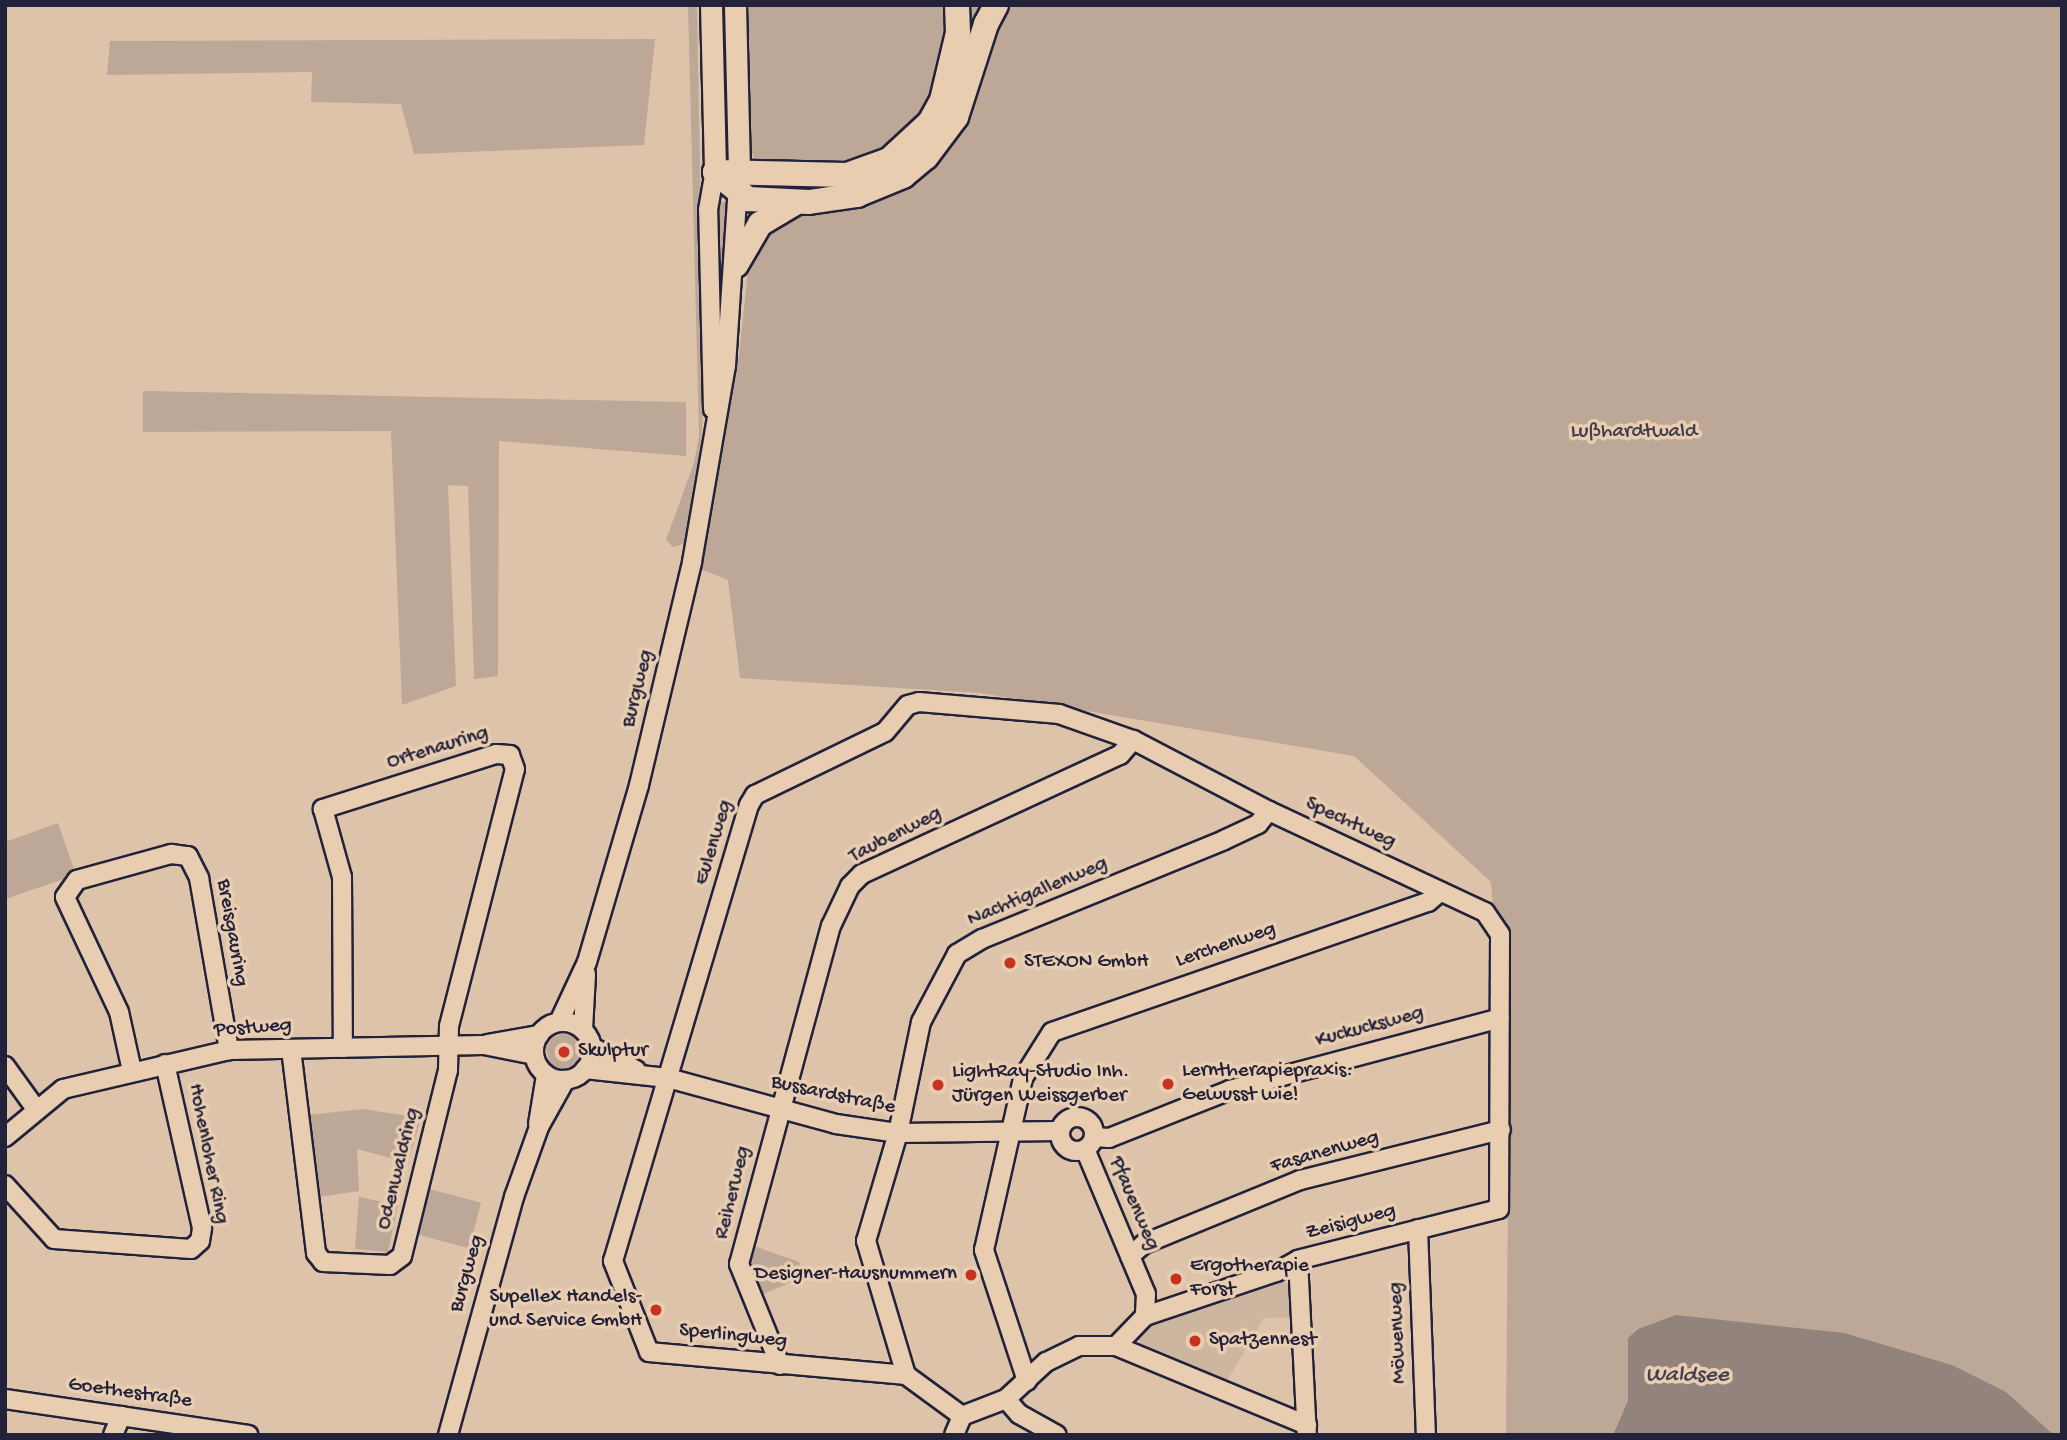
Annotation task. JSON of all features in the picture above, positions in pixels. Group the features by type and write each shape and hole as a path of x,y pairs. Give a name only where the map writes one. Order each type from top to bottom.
{"highway":[{"path":"731,179 846,175 875,167 900,151 930,122 942,100 958,33 957,5"},
{"path":"731,179 759,200 831,200 878,188 926,157 956,117 986,24 996,5"},
{"path":"736,265 760,224 799,201"}],"main road":[{"path":"711,5 731,179"},
{"path":"731,179 735,5"}],"street":[{"name":"Burgweg","path":"559,1022 587,962 670,661 726,366 736,265 731,179"},
{"name":"Burgweg","path":"715,423 710,382 708,210 731,179"},
{"name":"Spechtweg","path":"908,705 1059,714 1133,740 1269,811 1494,920 1500,934 1502,1130 1499,1209"},
{"name":"Eulenweg","path":"668,1078 749,805 755,795 885,732 908,705"},
{"name":"Taubenweg","path":"779,1108 831,926 850,886 862,874 1120,755 1133,740"},
{"name":"Ortenauring","path":"344,1048 342,877 323,808 504,752 514,760 515,769 447,1047"},
{"name":"Nachtigallenweg","path":"906,1376 866,1241 898,1133 921,1022 957,954 982,939 1224,840 1258,824 1269,811"},
{"name":"Breisgauring","path":"132,1071 119,1012 65,897 77,880 171,854 188,856 199,878 229,1051"},
{"name":"Lerchenweg","path":"1027,1381 984,1250 1008,1134 1023,1078 1052,1032 1428,902 1440,892"},
{"name":"Burgweg","path":"583,1030 587,962"},
{"name":"Kuckucksweg","path":"1090,1143 1230,1090 1500,1018"},
{"path":"559,1022 583,1030 592,1047 585,1069 565,1080 546,1075 534,1055 539,1035 559,1022"},
{"name":"Postweg","path":"5,1137 63,1089 132,1071 229,1051 447,1047 484,1045 539,1035"},
{"name":"Postweg","path":"484,1045 534,1055"},
{"name":"Odenwaldring","path":"291,1049 316,1253 323,1262 390,1265 402,1256 448,1070 447,1047"},
{"name":"Bussardstraße","path":"592,1047 643,1073"},
{"name":"Hohenloher Ring","path":"5,1185 54,1239 191,1249 200,1241 202,1228 165,1064"},
{"path":"5,1066 36,1109"},
{"name":"Bussardstraße","path":"585,1069 643,1073 668,1078 836,1124 898,1133 1008,1134 1060,1131"},
{"name":"Burgweg","path":"539,1127 546,1075"},
{"name":"Sperlingweg","path":"668,1078 613,1261 649,1352 906,1376"},
{"name":"Burgweg","path":"448,1435 495,1257 539,1127 565,1080"},
{"name":"Reiherweg","path":"779,1108 739,1264 780,1365"},
{"path":"1071,1118 1083,1118 1092,1125 1090,1143 1069,1150 1060,1131 1071,1118"},
{"name":"Fasanenweg","path":"1130,1256 1144,1244 1300,1180 1502,1130"},
{"name":"Pfauenweg","path":"1090,1143 1146,1294 1145,1316"},
{"name":"Zeisigweg","path":"1116,1346 1145,1316 1276,1272 1298,1260 1499,1209"},
{"name":"Möwenweg","path":"1418,1229 1426,1435"},
{"path":"954,1435 962,1416 1006,1399 1046,1362 1079,1346 1116,1346 1307,1430 1298,1260"},
{"path":"906,1376 962,1416"},
{"name":"Goethestraße","path":"5,1399 248,1435"},
{"path":"1006,1399 1019,1415 1057,1435"},
{"path":"113,1435 121,1416"}],"shaded area":[{"name":"Spatzennest","path":"1271,1279 1282,1279 1293,1288 1297,1317 1264,1318 1224,1386 1140,1350 1138,1333 1143,1326"}],"green space":[{"path":"688,5 697,5 704,391 700,465 686,543 673,547 666,540 694,463 699,436"},
{"path":"740,5 949,5 951,34 935,101 903,142 855,165 755,159 745,139"},
{"path":"965,5 984,5 949,106 917,151 880,177 847,187 770,190 752,185 848,184 882,173 908,157 940,118 954,88 963,51"},
{"name":"Lußhardtwald","path":"1007,5 2062,5 2062,1435 2054,1435 2006,1392 1742,1325 1676,1315 1628,1338 1628,1399 1613,1435 1506,1435 1510,936 1493,907 1491,882 1354,756 980,693 740,678 728,580 700,569 725,407 739,356 750,250 785,216 852,210 917,180 956,138 970,111 984,52"},
{"path":"655,39 644,145 414,154 401,104 311,102 312,72 107,75 110,41"},
{"path":"726,201 730,204 718,380 713,219 718,204"},
{"path":"143,391 686,402 686,456 499,441 498,676 474,679 468,486 448,485 456,686 402,705 391,431 143,432"},
{"path":"58,823 76,875 5,899 5,842"},
{"path":"563,1033 574,1037 581,1054 571,1067 560,1069 550,1064 546,1048 552,1038"},
{"path":"363,1109 421,1118 408,1163 357,1149 359,1191 319,1197 308,1115"},
{"path":"426,1188 481,1203 469,1248 414,1233"},
{"path":"359,1197 398,1205 388,1252 355,1249"},
{"path":"751,1245 799,1262 804,1277 756,1297 743,1264"}],"water":[{"name":"Waldsee","path":"1676,1315 1844,1333 1952,1365 2006,1392 2054,1435 1613,1435 1628,1400 1628,1338 1638,1329"}],"place":[{"name":"STEXON GmbH","path":"1010,963"},
{"name":"Skulptur","path":"564,1052"},
{"name":"Lerntherapiepraxis: Gewusst wie!","path":"1168,1084"},
{"name":"LightRay-Studio Inh. Jürgen Weissgerber","path":"938,1085"},
{"name":"Designer-Hausnummern","path":"971,1275"},
{"name":"Ergotherapie Forst","path":"1176,1279"},
{"name":"Supellex Handels- und Service GmbH","path":"656,1310"},
{"name":"Spatzennest","path":"1195,1341"}]}
